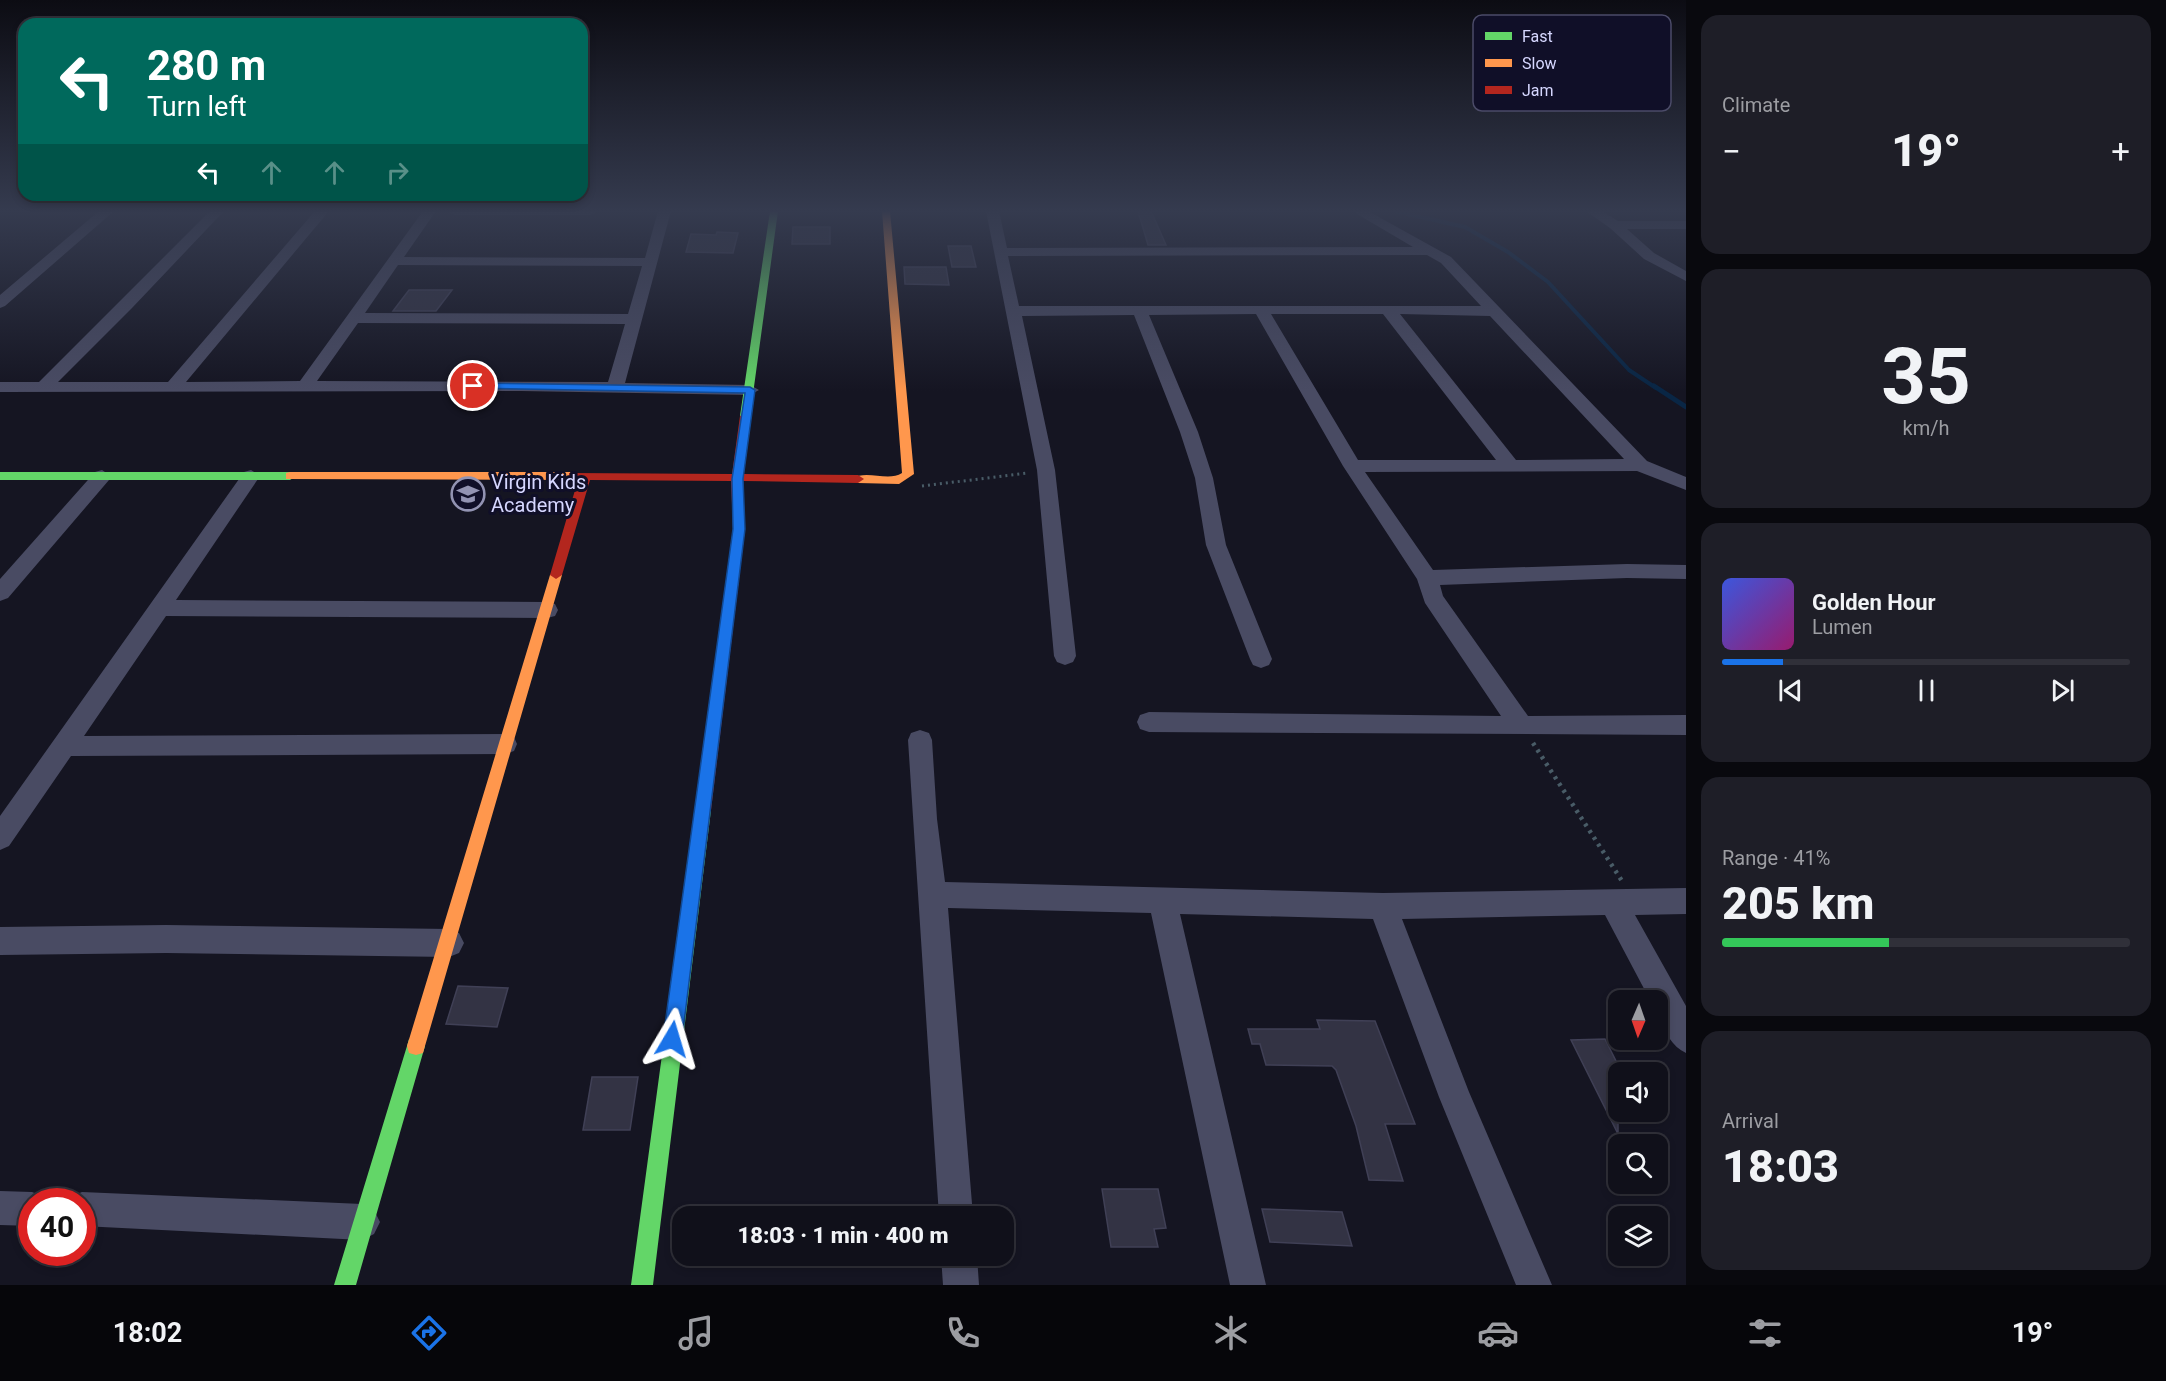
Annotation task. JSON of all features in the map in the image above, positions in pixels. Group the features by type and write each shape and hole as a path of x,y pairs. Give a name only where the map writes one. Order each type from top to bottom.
{"street":[{"path":"0,303 37,271"},
{"path":"42,388 160,271"},
{"path":"172,387 271,271"},
{"path":"305,387 387,271"},
{"path":"615,388 648,271"},
{"path":"642,1285 739,529 737,479 757,325 767,271"},
{"path":"0,476 585,476 899,480 908,474 909,463 901,398 891,271"},
{"path":"1004,271 1015,311 1046,470 1065,656"},
{"path":"1456,271 1640,465"},
{"path":"1015,311 1138,309 1494,311"},
{"path":"1138,309 1189,432 1204,478 1216,545 1261,659"},
{"path":"1261,310 1352,466 1427,578 1433,598 1521,726"},
{"path":"1388,310 1510,465"},
{"path":"356,318 635,319"},
{"path":"0,387 750,390"},
{"path":"1352,466 1640,465 1686,484"},
{"path":"0,593 102,476"},
{"path":"0,838 251,476"},
{"path":"345,1285 362,1222 449,943 505,744 548,610 585,476"},
{"path":"1427,578 1627,571 1686,572"},
{"path":"160,608 548,610"},
{"path":"1149,722 1521,726 1686,725"},
{"path":"920,740 924,819 933,895 955,1206"},
{"path":"63,746 505,744"},
{"path":"933,895 1383,906 1686,901"},
{"path":"1163,902 1248,1285"},
{"path":"1624,902 1686,1037"},
{"path":"1383,906 1416,1002 1476,1151 1534,1285"},
{"path":"0,941 166,939 449,943"},
{"path":"0,1208 18,1209"},
{"path":"96,1210 362,1222"},
{"path":"960,1266 961,1285"}],"path":[{"path":"899,480 909,485 939,486 1046,470"},
{"path":"1521,726 1557,779 1624,902"}],"building":[{"path":"904,271 947,271 949,285 905,284"},
{"path":"409,290 452,290 436,311 393,311"},
{"path":"458,986 508,988 497,1027 446,1024"},
{"path":"1317,1020 1375,1021 1415,1124 1385,1124 1403,1181 1369,1180 1356,1126 1336,1070 1332,1066 1266,1065 1260,1044 1252,1044 1248,1029 1320,1029"},
{"path":"1605,1039 1608,1050 1610,1050 1616,1062 1608,1062 1608,1114 1571,1040"},
{"path":"592,1077 638,1077 630,1130 583,1130"},
{"path":"1612,1122 1618,1122 1618,1134"},
{"path":"1102,1189 1158,1189 1166,1228 1154,1229 1158,1247 1111,1247"},
{"path":"1262,1209 1342,1212 1352,1246 1270,1242"}],"waterway":[{"path":"1533,271 1548,282 1629,370 1656,388"},
{"path":"1654,386 1686,407"}],"traffic: fast":[{"path":"745,416 766,271"},
{"path":"0,476 290,476"},
{"path":"642,1285 703,810"},
{"path":"345,1285 416,1046"}],"traffic: slow":[{"path":"858,479 899,480 908,474 891,271"},
{"path":"290,476 573,476"},
{"path":"416,1046 556,575"}],"traffic: jam":[{"path":"703,810 739,529 737,479 745,416"},
{"path":"573,476 858,479"},
{"path":"556,575 585,476"}],"place":[{"name":"Virgin Kids Academy","path":"468,494"}],"route":[{"path":"473,386 750,390 737,479 739,529 672,1039"}]}
